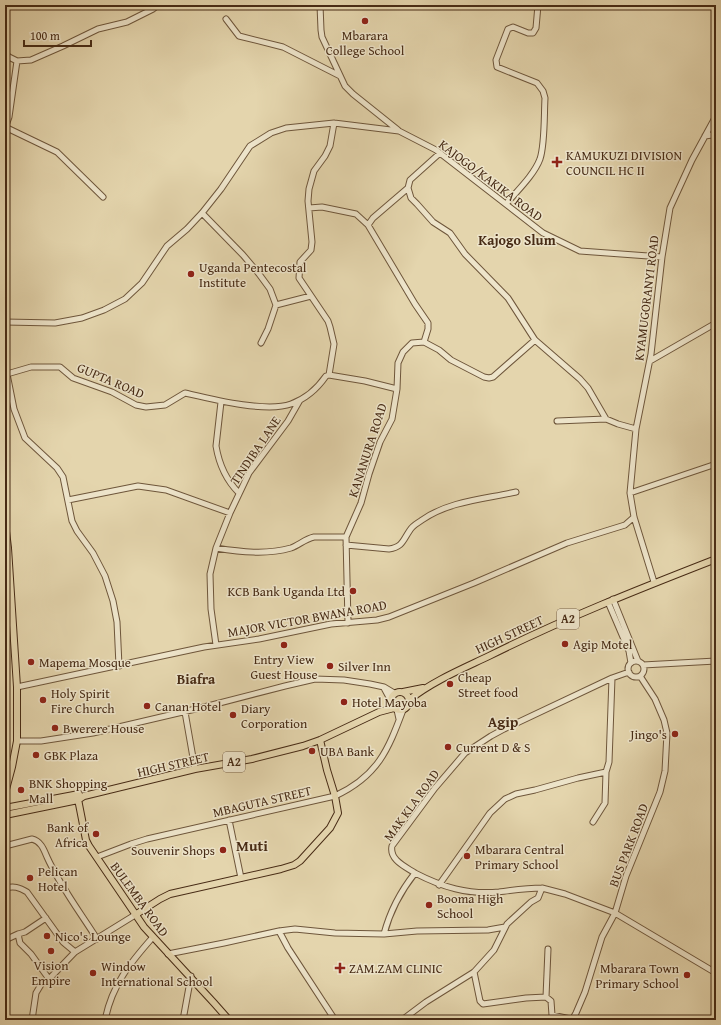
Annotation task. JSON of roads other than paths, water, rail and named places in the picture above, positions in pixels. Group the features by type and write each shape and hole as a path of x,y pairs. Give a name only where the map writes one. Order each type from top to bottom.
{"main road":[{"path":"5,523 17,687 17,741 5,792"},
{"name":"HIGH STREET","path":"409,700 424,688 508,646 654,582 716,559"},
{"name":"HIGH STREET","path":"403,692 424,688"},
{"path":"403,692 406,693 409,700"},
{"name":"A2","path":"390,700 394,693 403,692"},
{"name":"HIGH STREET","path":"379,712 390,700"},
{"path":"390,700 398,709"},
{"name":"A2","path":"398,709 408,706 409,700"},
{"name":"HIGH STREET","path":"5,808 84,796 195,769 252,759 303,746 320,740 379,712 398,709"},
{"path":"135,915 170,894 281,870 300,861 320,839 337,816 338,809 320,740"},
{"name":"HIGH STREET","path":"5,814 77,797"},
{"name":"BULEMBA ROAD","path":"77,797 86,840 135,915 168,954 190,976 229,1020"}],"street":[{"path":"5,53 17,61 31,60 98,29 127,22 158,5"},
{"path":"320,5 320,30 322,37 345,86 399,131"},
{"path":"506,204 539,161 542,150 545,98 543,91 537,83 497,67 496,60 508,29 513,27 528,33 532,32 536,28 538,5"},
{"path":"226,19 239,36 283,48 340,76"},
{"path":"17,61 9,117 5,127 57,152 103,197"},
{"name":"KYAMUGORANYI ROAD","path":"654,582 634,517 630,493 636,429 650,361 662,257 670,208 682,179 716,116"},
{"path":"334,123 330,146 314,171 309,189 308,201 312,242 311,250 300,262 299,278 328,321 330,327 334,344 329,375 365,381 397,389"},
{"name":"KAJOGO/KAKIKA ROAD","path":"5,322 55,323 82,318 104,310 124,299 142,283 167,246 188,229 202,213 221,189 250,146 271,133 286,128 334,123 399,131 440,153 543,233 574,249 662,257"},
{"path":"705,136 712,134 716,137"},
{"path":"440,153 410,180 408,188 411,198 433,222 450,233 466,254 508,298 534,340 580,379 588,388 606,419"},
{"path":"368,225 373,218 408,188"},
{"path":"309,208 322,207 356,214 368,225 428,323 428,329 424,342 439,350 451,360 484,377 489,378 493,377 534,340"},
{"path":"202,213 243,255 270,289 276,305 268,329 261,343"},
{"path":"276,305 311,296"},
{"path":"650,361 716,323"},
{"name":"KANANURA ROAD","path":"348,623 346,538 361,503 380,442 392,419 397,389 398,363 403,352 412,343 424,342"},
{"name":"GUPTA ROAD","path":"6,373 31,367 60,367 73,378 112,392 136,405 146,407 165,405 185,393 221,402 262,407 280,407 300,400 311,393 326,376 329,375"},
{"path":"6,373 14,409 25,438 57,468 63,477 72,521 105,576 113,601 117,622 119,666"},
{"name":"TINDIBA LANE","path":"216,645 211,609 210,574 216,548 239,493 250,473 288,421 300,400"},
{"path":"221,402 216,446 217,452 226,478 239,493"},
{"path":"557,421 606,419 636,429"},
{"path":"630,493 716,464"},
{"path":"68,500 138,486 166,490 230,513"},
{"path":"346,546 389,549 396,548 402,544 410,529 425,518 442,509 516,492"},
{"name":"MAJOR VICTOR BWANA ROAD","path":"17,687 216,645 259,639 331,624 377,620 395,615 566,543 625,525 634,517"},
{"path":"216,548 242,552 271,551 295,547 309,538 314,537 346,538"},
{"path":"611,600 638,661 643,665 716,661"},
{"path":"611,600 629,651 631,663 629,666 629,672 634,676 640,676 644,671 643,665"},
{"path":"631,663 638,661"},
{"name":"MAK KLA ROAD","path":"415,873 397,861 391,851 392,846 435,788 465,753 504,729 612,678 629,672"},
{"name":"BUS PARK ROAD","path":"573,1020 585,992 597,949 615,913 626,876 660,792 664,771 667,733 664,720 655,699 640,676"},
{"path":"593,822 604,803 606,772 609,762 612,678"},
{"path":"17,741 41,742 82,735 185,712 285,686 315,680 344,680 370,684 384,687 394,693"},
{"path":"384,687 390,700"},
{"name":"MBAGUTA STREET","path":"96,857 130,844 335,796 354,785 374,768 388,748 399,720 398,709"},
{"path":"185,712 195,769"},
{"path":"439,885 490,813 505,799 516,794 606,772"},
{"path":"229,820 242,878"},
{"path":"5,846 32,839 36,840 44,848 54,872 97,939"},
{"path":"384,934 394,904 415,873 439,885 453,889 476,892 498,892 526,888 542,888 565,894 615,913 716,973"},
{"path":"5,888 14,886 27,892 63,942 76,952"},
{"path":"402,1020 426,1002 474,972 494,950 505,927 531,902 538,898 542,888"},
{"path":"32,1020 36,993 42,983 76,952 135,915"},
{"path":"5,940 25,932 46,918"},
{"path":"168,954 295,929 335,934 384,934 417,931 488,930 505,927"},
{"path":"279,931 288,948 335,1020"},
{"path":"18,934 20,943 31,954 48,979"},
{"path":"105,1020 112,994 122,974 153,937"},
{"path":"546,998 548,949"},
{"path":"474,972 480,1001 485,1005 526,998 546,998 551,1001 552,1015 573,1020"},
{"path":"183,1020 190,976"}],"place":[{"name":"Mbarara College School","path":"365,21"},
{"name":"KAMUKUZI DIVISION COUNCIL HC II","path":"557,162"},
{"name":"Uganda Pentecostal Institute","path":"191,274"},
{"name":"KCB Bank Uganda Ltd","path":"353,591"},
{"name":"Agip Motel","path":"565,644"},
{"name":"Entry View Guest House","path":"284,645"},
{"name":"Mapema Mosque","path":"31,662"},
{"name":"Silver Inn","path":"330,666"},
{"name":"Cheap Street food","path":"450,684"},
{"name":"Holy Spirit Fire Church","path":"43,700"},
{"name":"Hotel Mayoba","path":"344,702"},
{"name":"Canan Hotel","path":"147,706"},
{"name":"Diary Corporation","path":"233,715"},
{"name":"Bwerere House","path":"55,728"},
{"name":"Jingo's","path":"675,734"},
{"name":"Current D & S","path":"448,747"},
{"name":"UBA Bank","path":"312,751"},
{"name":"GBK Plaza","path":"36,755"},
{"name":"BNK Shopping Mall","path":"21,790"},
{"name":"Bank of Africa","path":"96,834"},
{"name":"Souvenir Shops","path":"223,850"},
{"name":"Mbarara Central Primary School","path":"467,856"},
{"name":"Pelican Hotel","path":"30,878"},
{"name":"Booma High School","path":"429,905"},
{"name":"Nico's Lounge","path":"47,936"},
{"name":"Vision Empire","path":"51,951"},
{"name":"ZAM.ZAM CLINIC","path":"340,968"},
{"name":"Window International School","path":"93,973"},
{"name":"Mbarara Town Primary School","path":"687,975"}],"district":[{"name":"Kajogo Slum","path":"517,240"},
{"name":"Biafra","path":"196,679"},
{"name":"Agip","path":"503,722"},
{"name":"Muti","path":"252,846"}]}
